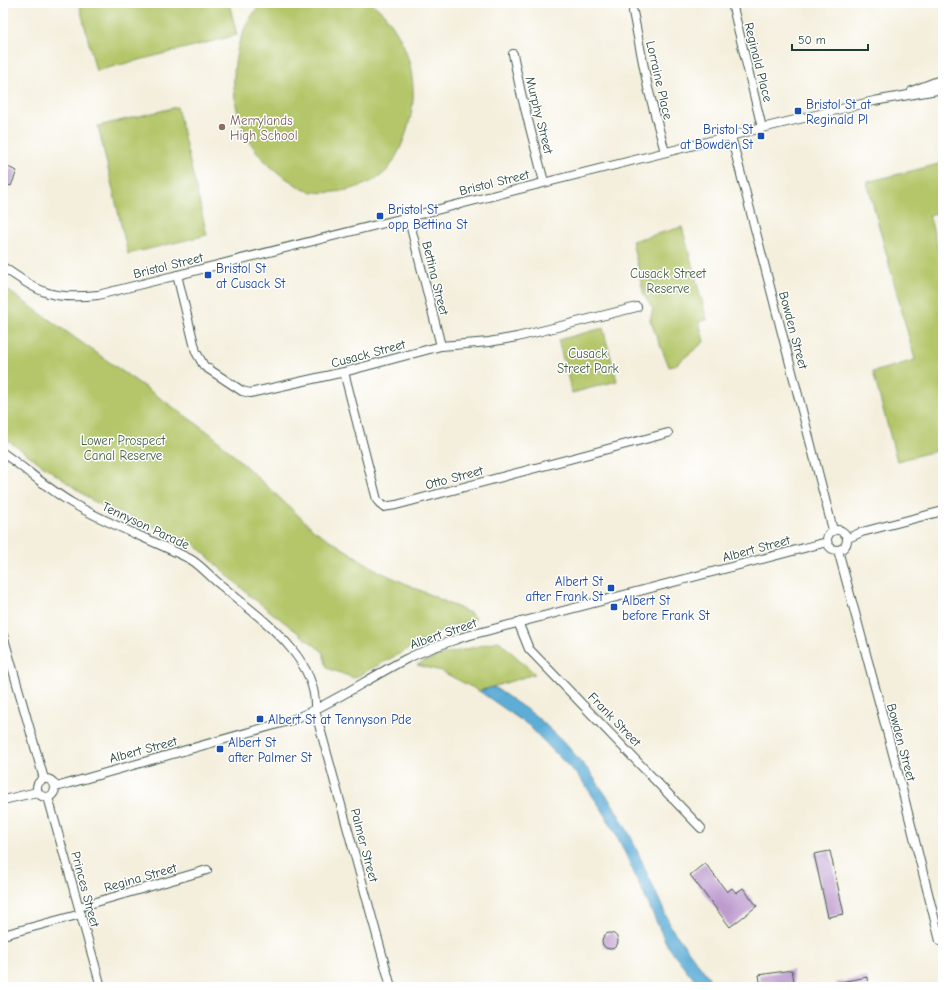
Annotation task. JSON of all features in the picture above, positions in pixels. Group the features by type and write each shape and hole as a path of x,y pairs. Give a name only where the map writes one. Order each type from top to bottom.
{"street":[{"name":"Reginald Place","path":"732,3 762,128"},
{"name":"Lorraine Place","path":"633,12 648,88 665,152"},
{"name":"Murphy Street","path":"513,54 544,182"},
{"name":"Bristol Street","path":"904,94 943,79"},
{"name":"Bristol Street","path":"3,267 33,287 57,296 72,297 98,295 762,128 904,94 943,89"},
{"name":"Bowden Street","path":"731,136 833,530"},
{"name":"Bettina Street","path":"408,216 441,346"},
{"name":"Cusack Street","path":"178,275 196,352 204,366 242,391 250,393 344,372 441,346 489,342 517,337 637,307"},
{"name":"Otto Street","path":"344,372 377,500 383,507 396,505 668,433"},
{"name":"Tennyson Parade","path":"3,453 71,502 104,520 191,559 208,576 280,635 296,655 305,671 315,700 315,710"},
{"path":"848,538 841,530 833,530 828,535 827,542 832,549 838,550 845,546 848,538 862,532 943,511"},
{"name":"Albert Street","path":"56,787 292,720 315,710 405,659 429,648 518,622 827,542"},
{"name":"Bowden Street","path":"838,550 942,941"},
{"name":"Frank Street","path":"518,622 530,649 701,828"},
{"path":"3,635 44,779"},
{"name":"Palmer Street","path":"315,710 391,987"},
{"path":"44,779 51,780 56,787 54,793 48,797 42,797 37,792 37,785 44,779"},
{"path":"3,800 37,792"},
{"name":"Princes Street","path":"48,797 101,987"},
{"name":"Regina Street","path":"3,935 207,870"}],"green space":[{"path":"79,3 229,3 237,35 96,71"},
{"path":"262,3 372,3 384,14 401,39 410,64 412,77 413,103 411,115 403,143 397,156 389,168 373,181 338,192 326,193 305,190 274,169 253,147 240,121 236,106 234,74 236,55 245,27"},
{"path":"177,107 207,235 128,254 98,126"},
{"path":"943,163 943,211 929,215 943,266 943,449 897,461 873,372 915,360 867,182"},
{"name":"Cusack Street Reserve","path":"682,227 707,320 699,321 704,342 674,366 669,367 650,320 653,309 644,295 632,241"},
{"name":"Lower Prospect Canal Reserve","path":"3,287 211,434 314,530 380,572 470,613 476,619 451,626 354,678 327,668 323,652 249,595 194,544 93,501 3,437"},
{"name":"Cusack Street Park","path":"603,328 617,381 572,393 558,340"},
{"path":"499,641 535,674 479,691 441,671 417,665 438,656"}],"water":[{"path":"494,687 536,716 563,741 589,771 613,805 631,837 672,929 716,987 700,987 667,945 620,842 603,811 580,778 528,725 479,691"}],"building":[{"path":"3,165 17,171 11,186 3,183"},
{"path":"830,851 844,914 828,917 814,854"},
{"path":"705,863 727,892 732,888 736,893 743,888 757,906 730,927 690,875"},
{"path":"607,933 613,933 618,938 616,947 613,949 607,949 602,944 602,938"},
{"path":"792,970 795,987 783,987 783,984 761,987 759,975"},
{"path":"867,977 868,987 837,987 836,983"}],"place":[{"name":"Bristol St at Reginald Pl","path":"798,111"},
{"name":"Merrylands High School","path":"222,127"},
{"name":"Bristol St at Bowden St","path":"761,136"},
{"name":"Bristol St opp Bettina St","path":"380,216"},
{"name":"Bristol St at Cusack St","path":"208,275"},
{"name":"Albert St after Frank St","path":"611,588"},
{"name":"Albert St before Frank St","path":"614,607"},
{"name":"Albert St at Tennyson Pde","path":"260,719"},
{"name":"Albert St after Palmer St","path":"220,749"}]}
